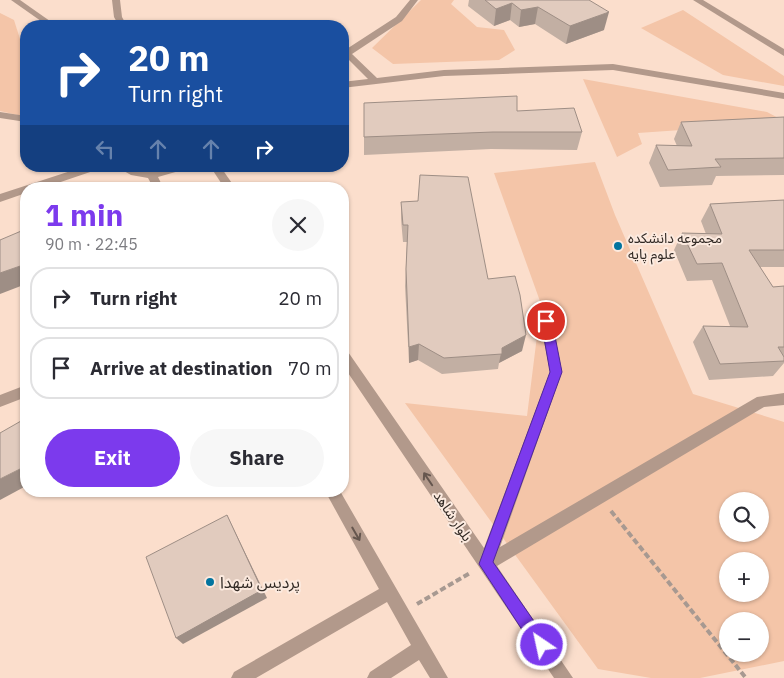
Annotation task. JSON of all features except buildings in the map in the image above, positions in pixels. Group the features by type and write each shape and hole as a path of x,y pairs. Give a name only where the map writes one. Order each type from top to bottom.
{"lane":[{"path":"16,0 44,20"},
{"path":"116,0 120,20"},
{"path":"349,52 398,19 414,0"},
{"path":"697,0 784,53"},
{"path":"349,58 376,81"},
{"path":"349,84 444,73 613,67 784,96"},
{"path":"0,114 20,118"},
{"path":"49,182 79,172"},
{"path":"133,172 151,174 168,172"},
{"path":"151,174 155,182"},
{"path":"0,198 20,191"},
{"path":"486,564 556,372 546,321"},
{"name":"بلوار شاهد","path":"349,363 564,678"},
{"path":"0,401 20,393"},
{"path":"486,564 762,401 784,399"},
{"path":"335,497 439,678"},
{"path":"240,678 389,592"},
{"path":"376,678 422,648"}],"path":[{"path":"599,496 746,678"},
{"path":"402,613 486,564"}],"shaded area":[{"path":"0,0 784,0 784,678 0,678"},
{"path":"421,0 454,0 451,4 477,27 504,30 515,50 499,60 393,64 372,48"},
{"path":"683,10 784,76 784,86 723,75 641,28"},
{"path":"0,13 14,20 20,39 20,116 0,111"},
{"path":"583,79 767,112 784,121 784,123 638,133 642,144 617,157"},
{"path":"595,162 615,215 693,394 784,422 784,661 700,678 651,678 598,669 405,403 527,416 541,304 494,173"}],"place":[{"name":"مجموعه دانشکده علوم پایه","path":"618,246"},
{"name":"پردیس شهدا","path":"210,582"}],"route":[{"path":"542,645 486,564 556,372 546,321"}]}
